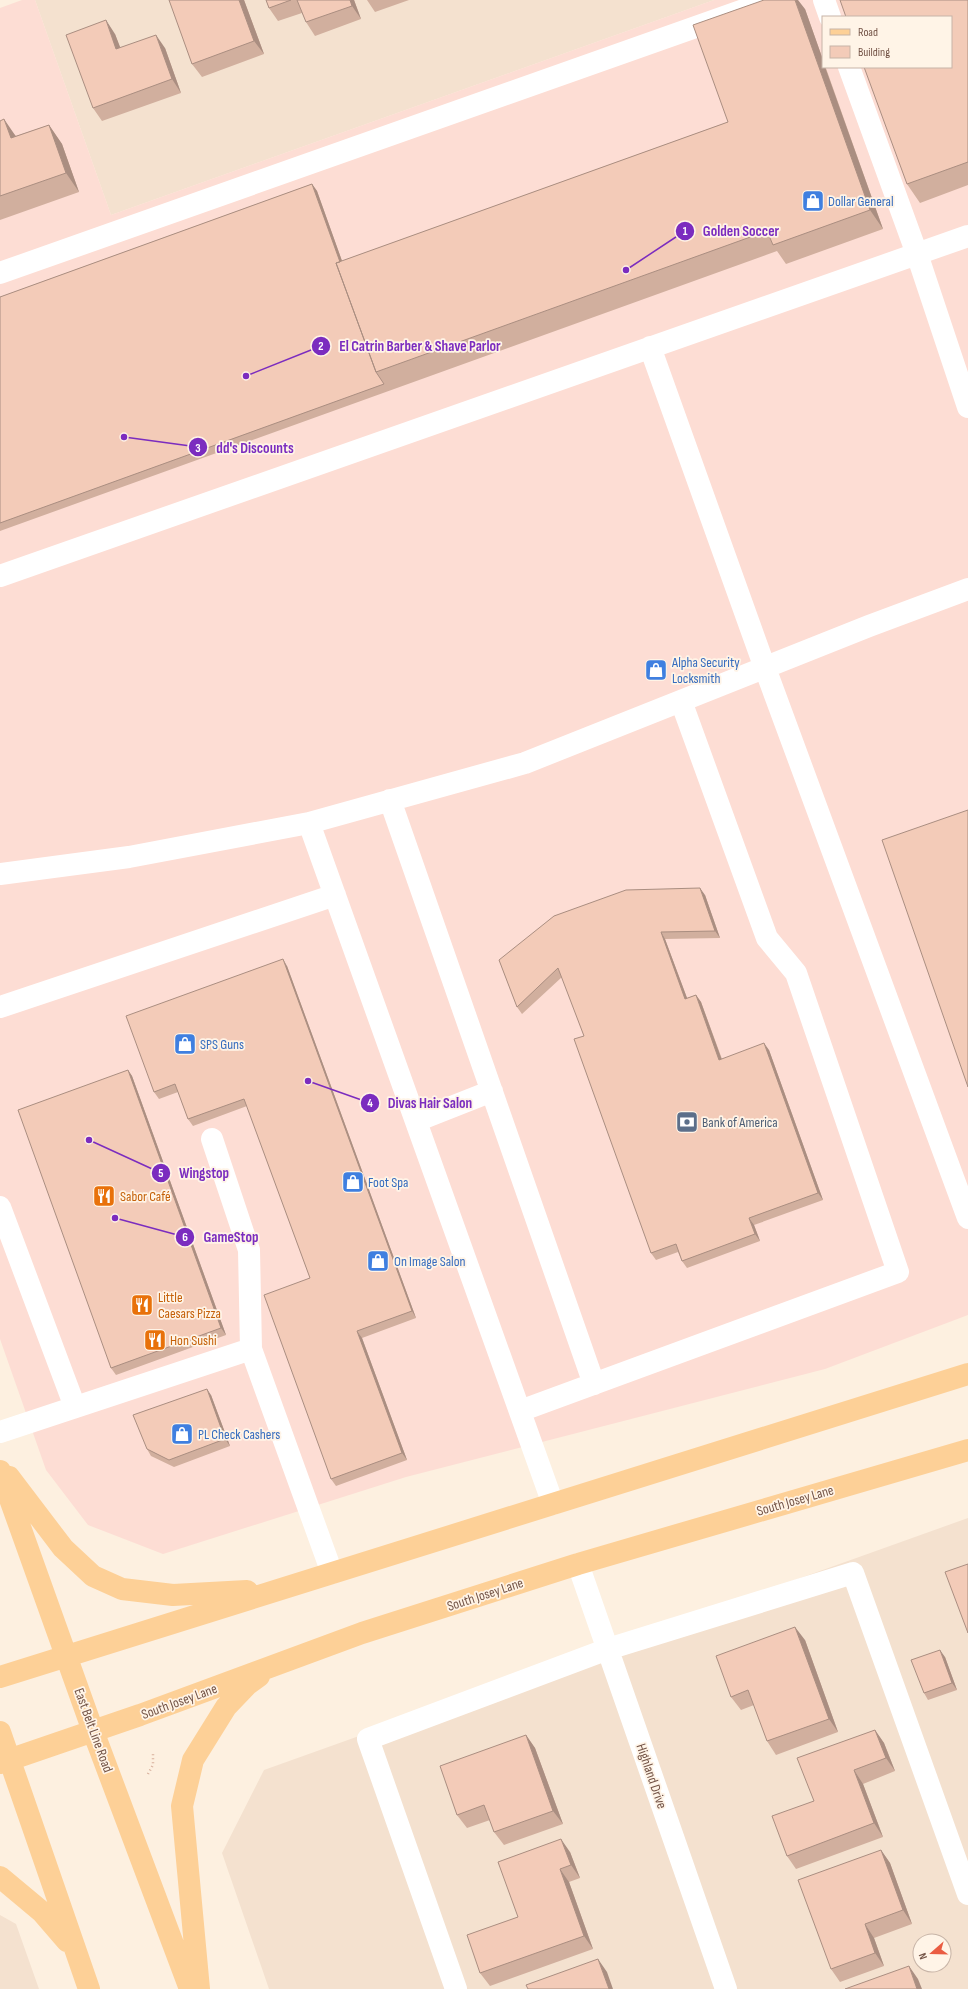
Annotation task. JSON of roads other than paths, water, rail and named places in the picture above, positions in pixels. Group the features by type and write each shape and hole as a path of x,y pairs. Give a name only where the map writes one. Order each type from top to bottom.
{"main road":[{"path":"0,1677 968,1374"},
{"name":"South Josey Lane","path":"5,1761 94,1731 362,1633 578,1564 968,1450"},
{"path":"0,1467 13,1481 63,1548 97,1578 122,1589 173,1595 278,1590"},
{"name":"East Belt Line Road","path":"0,1471 66,1656 190,1989"},
{"path":"199,1989 182,1806 193,1760 226,1707 248,1684 268,1668"},
{"path":"0,1732 5,1761 89,1989"},
{"path":"0,1877 42,1912 75,1949"}],"street":[{"path":"0,273 772,0"},
{"path":"824,0 830,16"},
{"path":"849,68 917,254 968,407"},
{"path":"0,576 968,236"},
{"path":"650,347 765,668 968,1218"},
{"path":"0,874 129,857 309,823 525,762 869,626 968,589"},
{"path":"520,1411 898,1272 796,973 767,938 681,701"},
{"path":"390,800 594,1384"},
{"path":"309,823 553,1504"},
{"path":"0,1006 335,895"},
{"path":"416,1121 492,1091"},
{"path":"212,1139 249,1250 251,1349 332,1573"},
{"path":"0,1207 75,1407"},
{"path":"0,1432 251,1349"},
{"name":"Highland Drive","path":"578,1564 726,1989"},
{"path":"456,1989 368,1738 608,1649 853,1572 968,1894"}],"place":[{"name":"Dollar General","path":"813,201"},
{"name":"Golden Soccer","path":"626,270"},
{"name":"El Catrin Barber & Shave Parlor","path":"246,376"},
{"name":"dd's Discounts","path":"124,437"},
{"name":"Alpha Security Locksmith","path":"656,670"},
{"name":"SPS Guns","path":"185,1044"},
{"name":"Divas Hair Salon","path":"308,1081"},
{"name":"Bank of America","path":"687,1122"},
{"name":"Wingstop","path":"89,1140"},
{"name":"Foot Spa","path":"353,1182"},
{"name":"Sabor Café","path":"104,1196"},
{"name":"GameStop","path":"115,1218"},
{"name":"On Image Salon","path":"378,1261"},
{"name":"Little Caesars Pizza","path":"142,1305"},
{"name":"Hon Sushi","path":"155,1340"},
{"name":"PL Check Cashers","path":"182,1434"}]}
